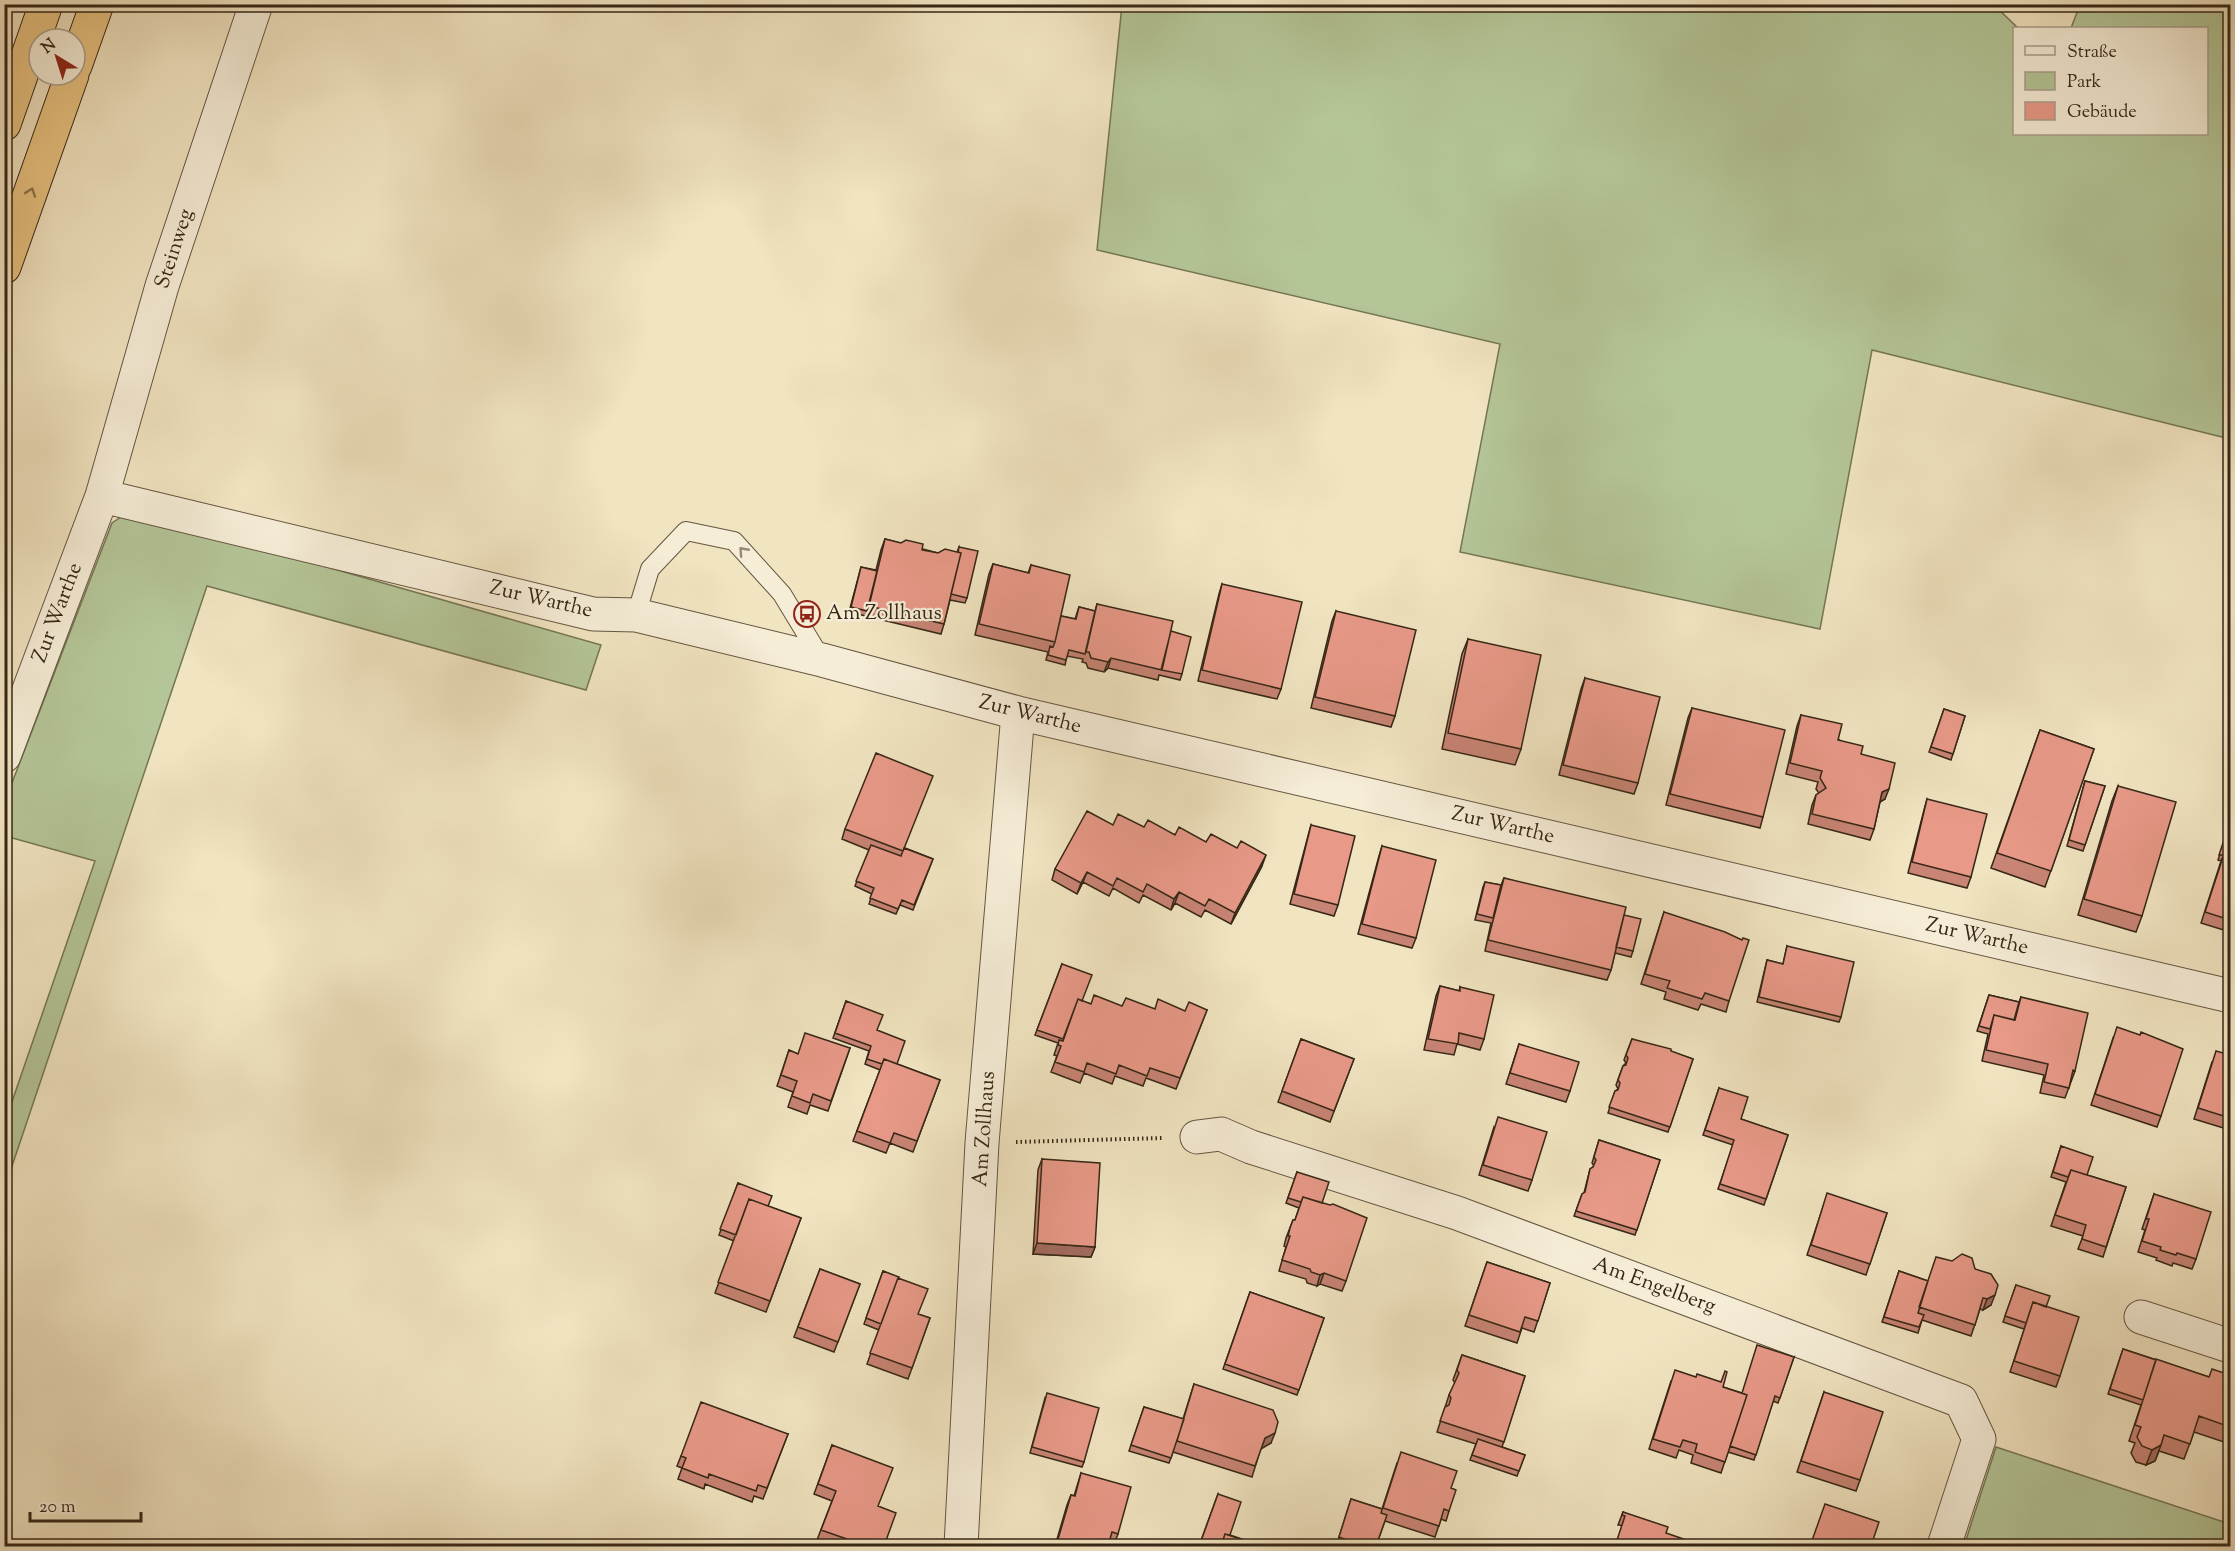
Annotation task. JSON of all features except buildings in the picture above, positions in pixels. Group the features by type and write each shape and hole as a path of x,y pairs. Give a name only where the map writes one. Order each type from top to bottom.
{"highway":[{"path":"4,124 46,4"},
{"path":"87,32 97,4"},
{"path":"4,267 68,87"}],"street":[{"name":"Steinweg","path":"102,496 162,286 256,4"},
{"name":"Zur Warthe","path":"4,756 102,496 593,614 636,615 822,660 1018,712 2230,996"},
{"name":"Am Zollhaus","path":"961,1546 982,1143 1018,712"},
{"name":"Am Engelberg","path":"1197,1137 1221,1134 1251,1147 1457,1213 1961,1401 1979,1439 1944,1546"},
{"path":"2141,1317 2229,1339"}],"lane":[{"path":"636,615 650,569 686,531 734,541 782,594 822,660"}],"path":[{"path":"982,1143 1197,1137"}],"green space":[{"path":"1122,5 1994,5 2017,27 2013,27 2013,135 2208,135 2208,27 2071,27 2080,5 2230,5 2230,439 1872,350 1820,629 1460,552 1500,344 1097,250"},
{"path":"130,511 601,645 586,690 207,586 5,1187 5,1122 95,861 5,836 5,801 112,523"},
{"path":"1996,1447 2230,1524 2230,1546 1964,1546"}],"place":[{"name":"Am Zollhaus","path":"807,614"}]}
